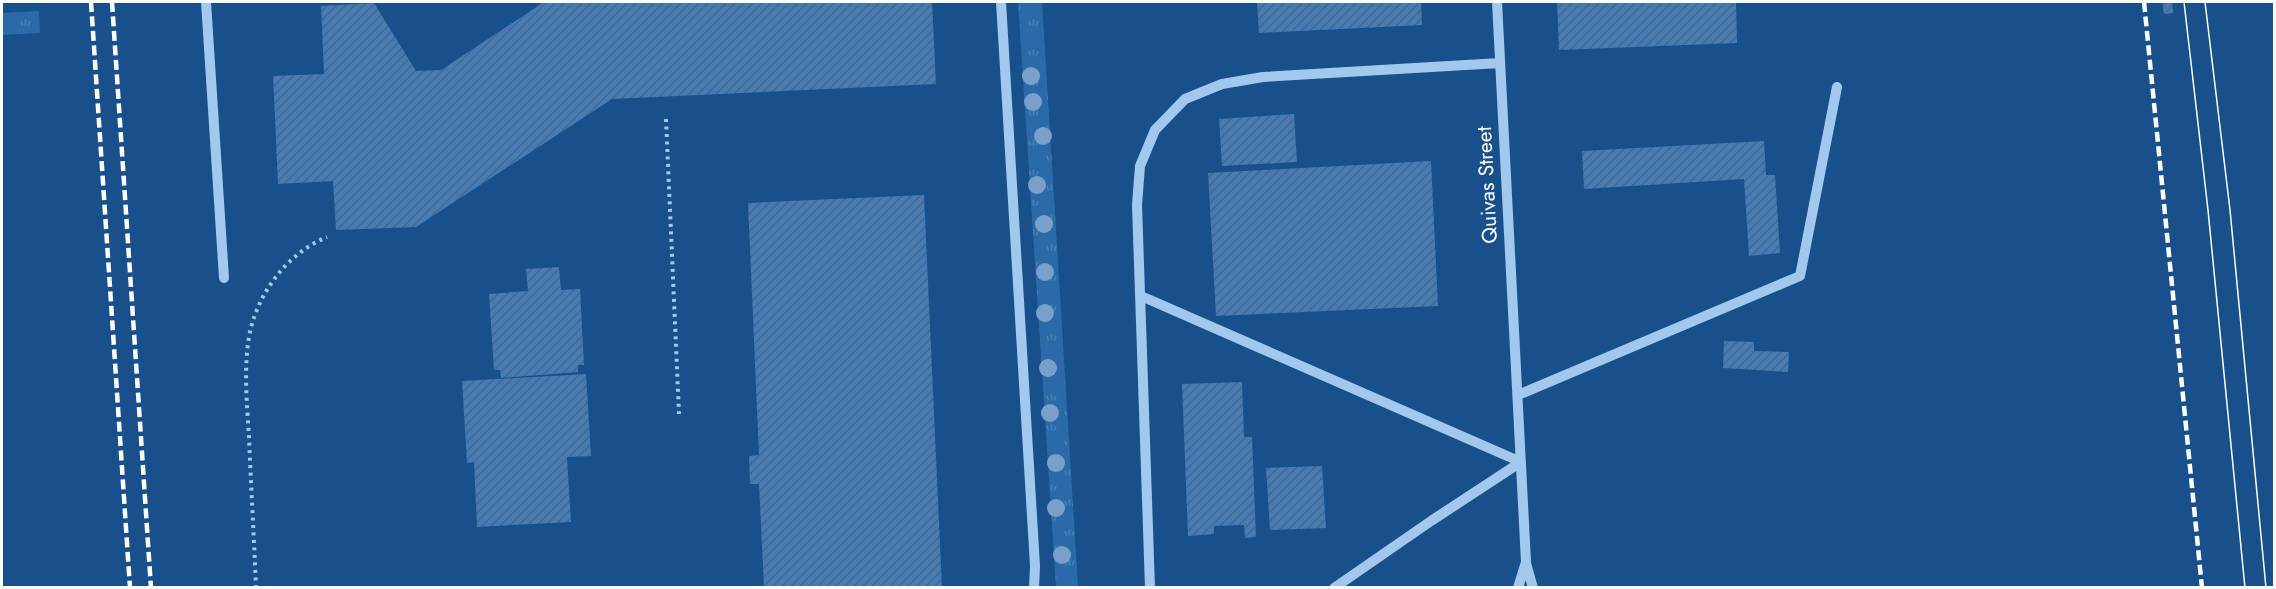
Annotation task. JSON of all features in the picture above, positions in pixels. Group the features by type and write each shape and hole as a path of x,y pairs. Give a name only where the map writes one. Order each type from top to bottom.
{"street":[{"path":"206,2 224,279"},
{"path":"1001,2 1035,566 1034,588"},
{"name":"Quivas Street","path":"1497,2 1526,562"},
{"path":"1150,588 1137,205 1140,166 1155,130 1185,99 1222,84 1263,77 1500,63"},
{"path":"1518,395 1800,276 1837,87"},
{"path":"1141,296 1521,462"},
{"path":"1335,588 1521,462"},
{"path":"1518,588 1526,562"},
{"path":"1526,562 1533,588"}],"path":[{"path":"666,119 679,414"},
{"path":"256,588 247,401 250,333 260,303 281,268 309,244 327,237"}],"green space":[{"path":"1018,2 1042,2 1078,587 1056,587"},
{"path":"39,11 40,33 2,35 2,13"}],"building":[{"path":"544,2 932,2 936,84 612,99 416,227 336,230 333,181 278,184 273,76 324,74 321,6 374,3 416,71 441,70"},
{"path":"1257,2 1421,2 1422,25 1259,33"},
{"path":"1557,2 1736,2 1737,43 1559,50"},
{"path":"2162,2 2172,2 2173,13 2164,14"},
{"path":"1294,114 1297,162 1222,166 1219,119"},
{"path":"1764,141 1766,175 1775,175 1780,253 1749,256 1744,179 1584,189 1582,151"},
{"path":"1431,161 1438,306 1216,316 1208,173"},
{"path":"924,195 942,588 764,588 759,484 750,484 749,456 759,455 748,203"},
{"path":"559,267 561,290 580,289 584,365 578,365 578,372 501,378 500,370 494,370 489,294 528,291 526,269"},
{"path":"1724,341 1754,342 1754,351 1789,352 1788,372 1723,368"},
{"path":"586,374 591,456 567,457 571,522 477,527 474,462 467,463 462,381"},
{"path":"1242,382 1244,437 1252,437 1256,537 1245,538 1244,525 1214,526 1214,534 1188,536 1182,384"},
{"path":"1322,466 1326,528 1270,530 1266,468"}],"tram line":[{"path":"2184,2 2208,210 2245,588"},
{"path":"2205,2 2230,210 2266,588"}],"railway":[{"path":"91,2 130,588"},
{"path":"112,2 151,588"},
{"path":"2144,2 2202,588"}]}
